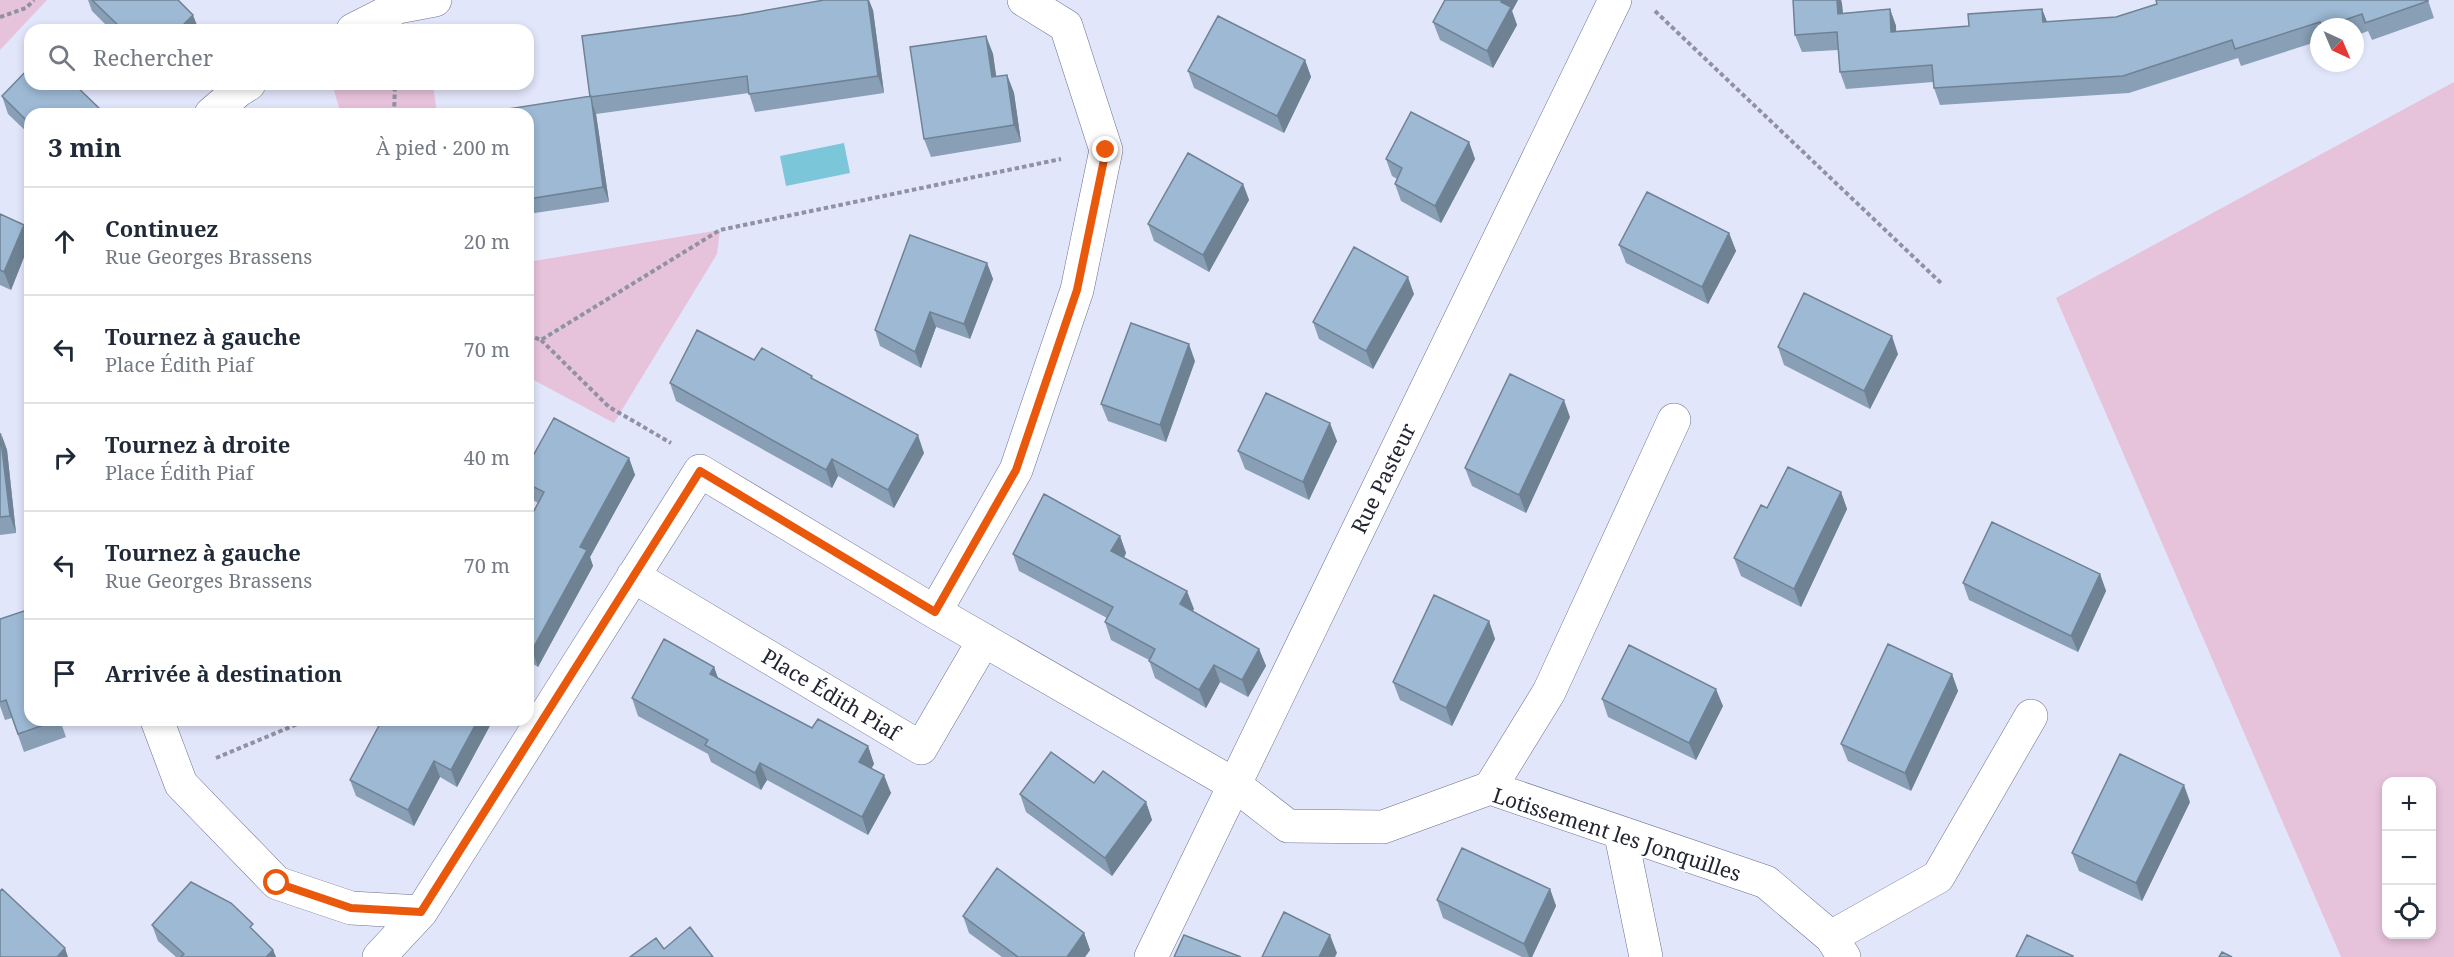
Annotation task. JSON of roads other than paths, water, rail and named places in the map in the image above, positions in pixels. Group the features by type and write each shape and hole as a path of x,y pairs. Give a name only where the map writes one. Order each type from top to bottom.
{"street":[{"path":"365,24 398,7 435,0"},
{"path":"935,612 1016,470 1077,290 1106,150 1066,26 1024,0"},
{"name":"Rue Pasteur","path":"1151,957 1615,0"},
{"path":"218,108 239,90"},
{"path":"1490,788 1549,692 1674,420"},
{"path":"379,957 421,912 700,471 935,612 1235,785"},
{"name":"Place Édith Piaf","path":"633,576 921,748 984,640"},
{"path":"1838,947 1938,877 2031,716"},
{"path":"159,726 181,784 277,883 351,908 421,912"},
{"name":"Lotissement les Jonquilles","path":"1235,785 1288,826 1383,827 1490,788 1621,835 1766,882 1838,947"},
{"path":"1621,835 1646,957"}],"water":[{"path":"844,143 850,173 786,186 780,156"}]}
